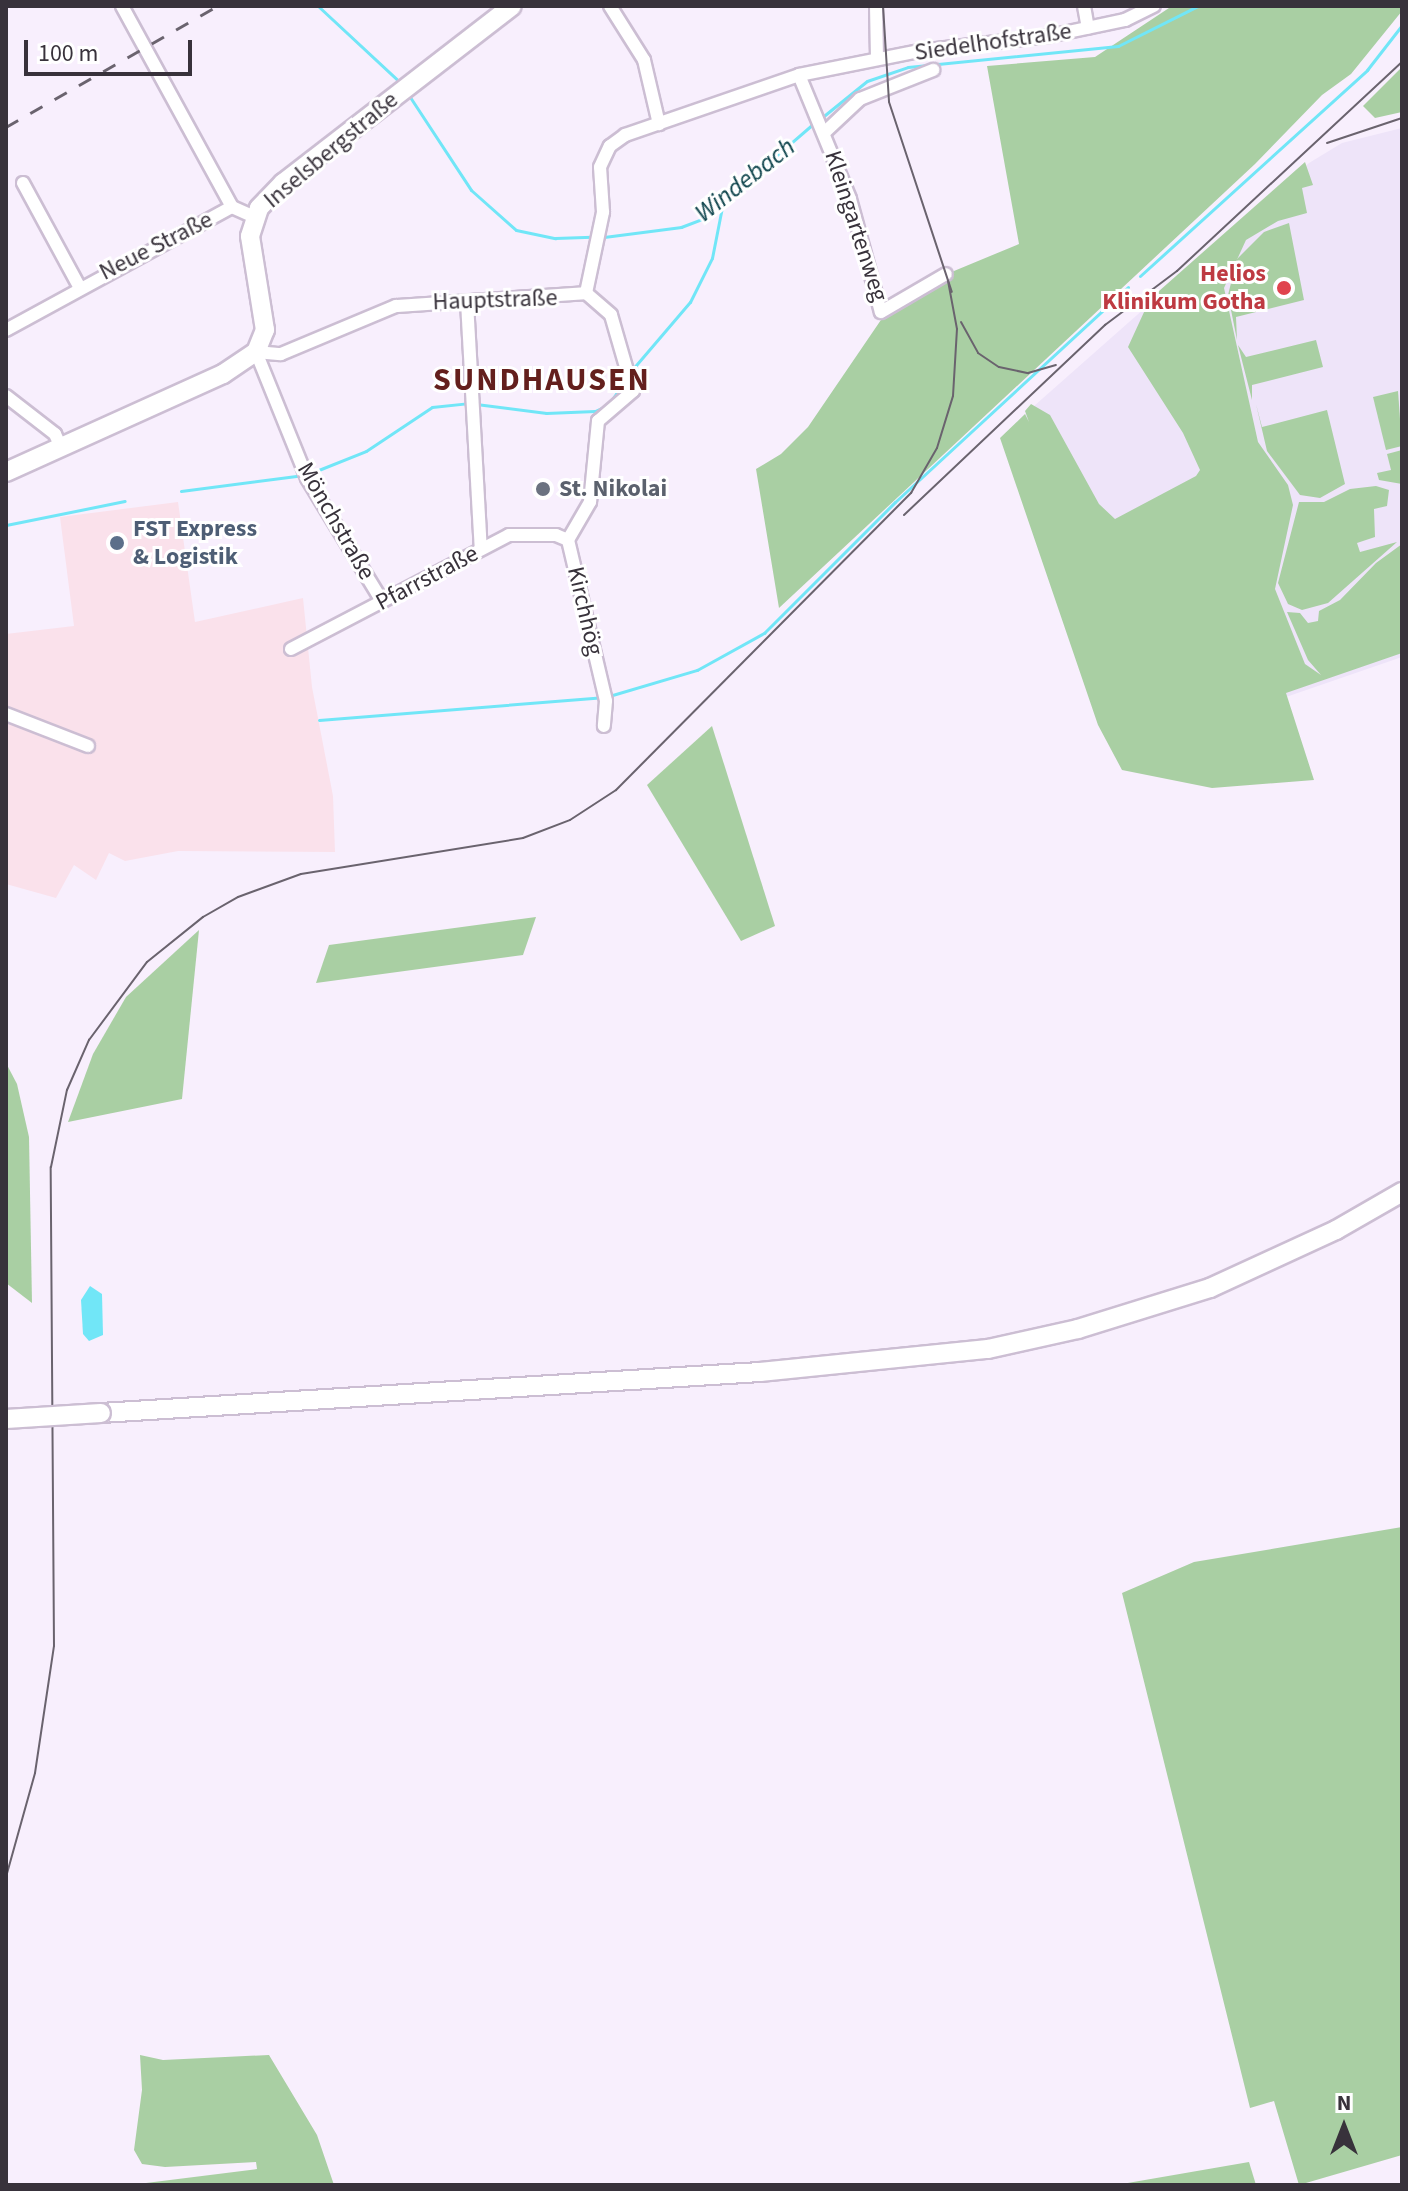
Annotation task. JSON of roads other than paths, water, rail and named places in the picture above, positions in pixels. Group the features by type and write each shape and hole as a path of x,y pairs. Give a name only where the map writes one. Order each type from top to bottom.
{"main road":[{"name":"Inselsbergstraße","path":"256,352 265,330 251,245 254,217 283,183 512,6"},
{"path":"6,472 223,374 256,352"},
{"path":"6,1419 775,1371 988,1349 1078,1329 1210,1288 1336,1230 1402,1192"}],"street":[{"path":"122,6 232,207 254,217"},
{"path":"610,6 644,60 659,124"},
{"path":"876,6 877,59"},
{"path":"1084,6 1088,28"},
{"name":"Siedelhofstraße","path":"659,124 799,75 877,59 1088,28 1125,20 1154,6"},
{"name":"Siedelhofstraße","path":"822,123 860,99 933,70"},
{"name":"Kleingartenweg","path":"799,75 822,123 881,312 946,274"},
{"name":"Hauptstraße","path":"256,352 281,354 396,306 586,293 603,212 600,167 607,151 625,135 659,124"},
{"name":"Neue Straße","path":"23,183 79,286"},
{"name":"Neue Straße","path":"6,330 79,286 232,207"},
{"name":"Kirchhög","path":"586,293 611,315 633,391 627,401 598,421 590,502 568,540 605,695 604,726"},
{"path":"467,302 481,549"},
{"name":"Mönchstraße","path":"256,352 306,475 382,601"},
{"path":"6,396 55,434 60,445"},
{"name":"Pfarrstraße","path":"291,649 481,549 520,534 568,540"},
{"path":"6,714 88,746"}],"water":[{"path":"90,1286 102,1294 103,1335 89,1341 83,1334 81,1300"}],"waterway":[{"name":"Windebach","path":"318,6 402,84"},
{"name":"Windebach","path":"820,119 867,81 908,67 1118,46 1198,6"},
{"path":"1140,276 1367,70 1402,25"},
{"name":"Windebach","path":"408,94 471,190 516,230 555,238 592,237"},
{"name":"Windebach","path":"604,237 681,227 704,218 814,123"},
{"path":"631,371 690,302 712,258 722,207"},
{"path":"609,696 697,670 764,633 895,502 1128,287"},
{"path":"476,404 546,413 595,411 608,405 625,381"},
{"path":"311,473 366,451 432,407 469,403"},
{"path":"181,491 304,475"},
{"path":"6,525 125,501"},
{"path":"319,720 602,697"}],"tram line":[{"path":"883,6 889,102 952,292"},
{"path":"904,515 1105,325 1177,271 1402,62"},
{"path":"1327,143 1402,118"},
{"path":"6,1877 35,1773 54,1646 51,1167 67,1090 89,1040 147,962 203,917 238,897 301,874 523,838 570,820 616,790 911,493 937,448 953,396 957,329 948,281"},
{"path":"961,322 978,353 999,367 1028,373 1056,365"}],"railway":[{"path":"6,127 217,6"}],"place":[{"name":"Helios Klinikum Gotha","path":"1284,288"},
{"name":"St. Nikolai","path":"543,489"},
{"name":"FST Express & Logistik","path":"117,543"}],"district":[{"name":"SUNDHAUSEN","path":"542,380"}]}
